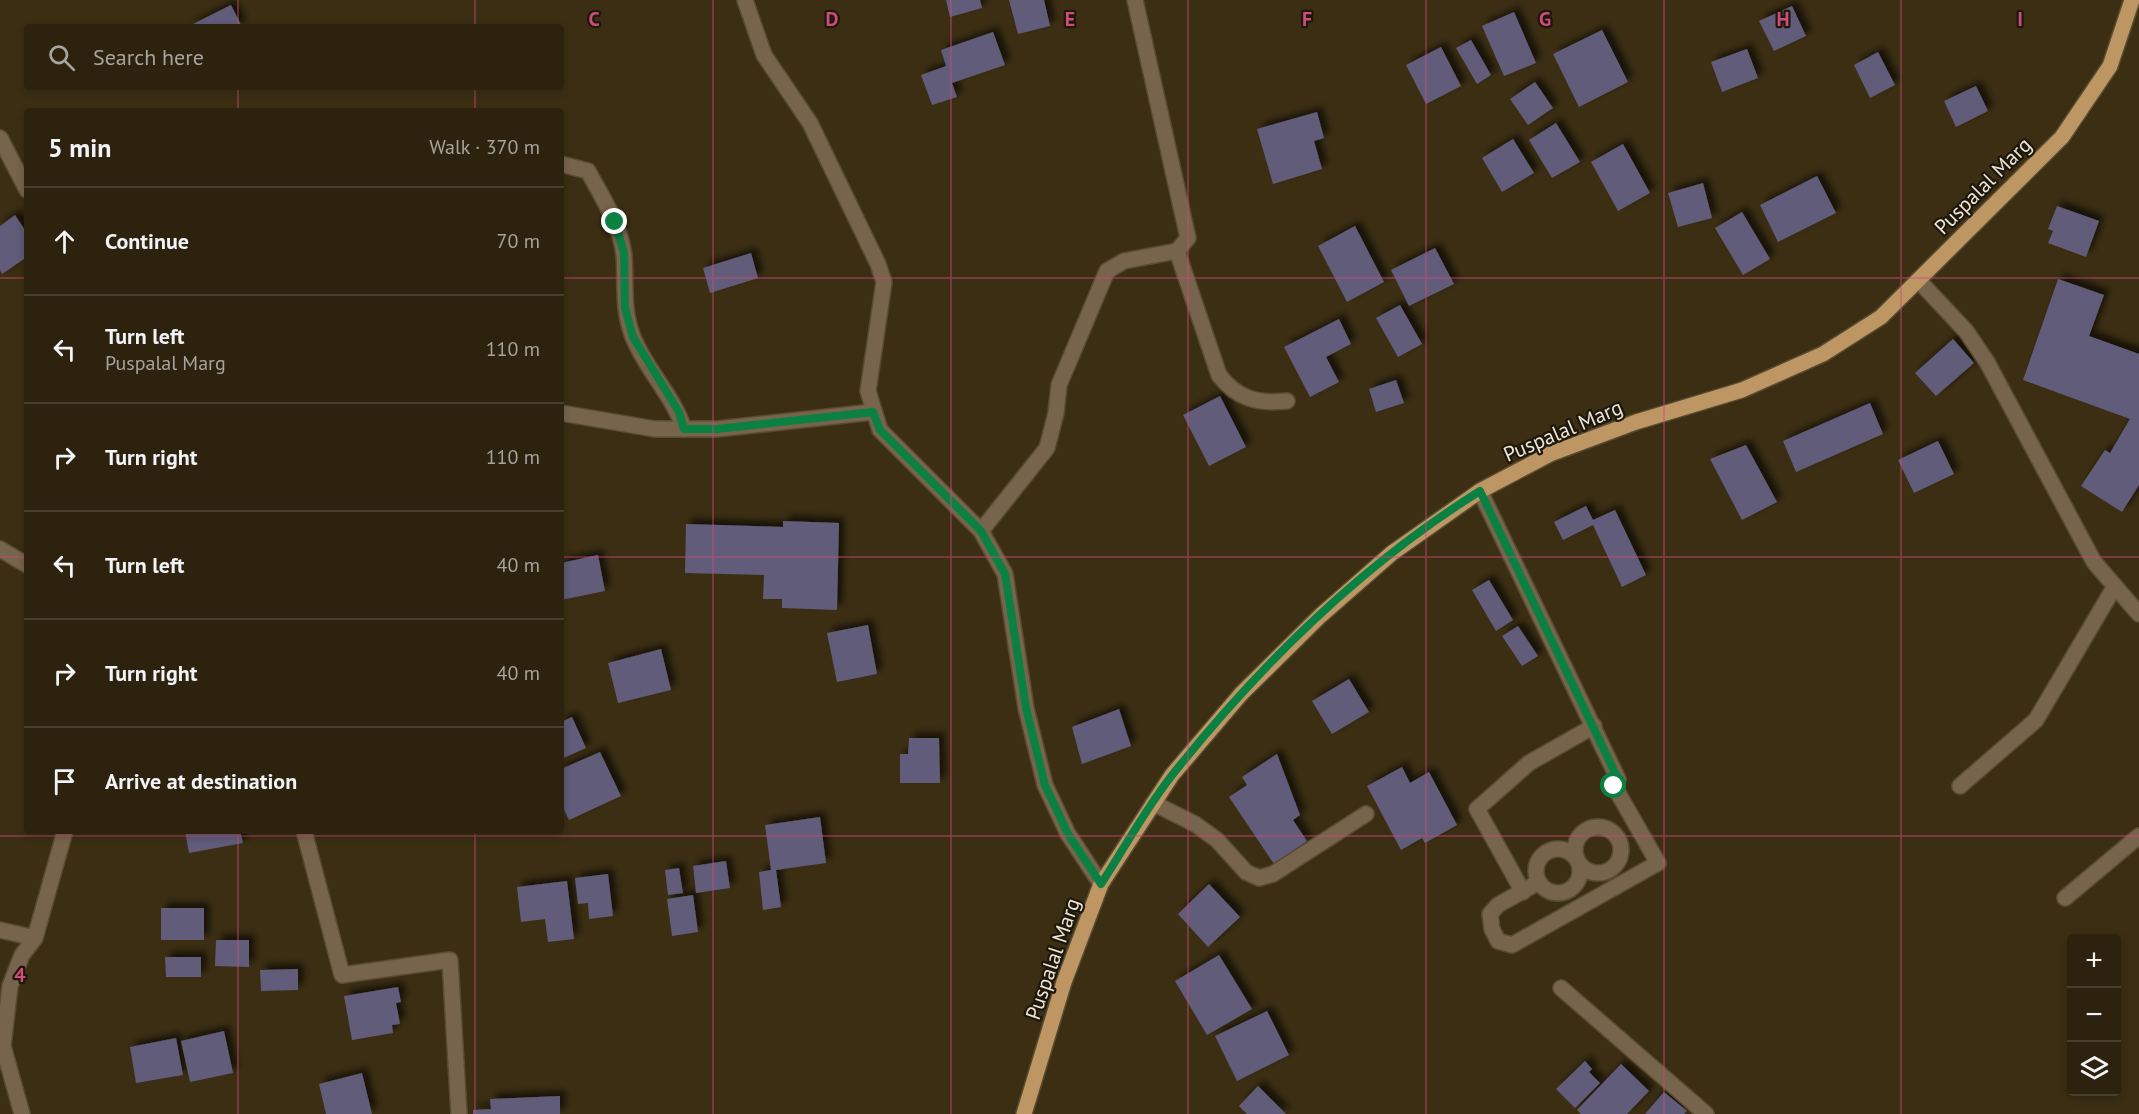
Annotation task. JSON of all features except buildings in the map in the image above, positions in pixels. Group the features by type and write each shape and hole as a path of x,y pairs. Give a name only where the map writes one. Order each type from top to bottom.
{"main road":[{"name":"Puspalal Marg","path":"1024,1114 1064,982 1101,884 1172,775 1241,694 1320,616 1392,553 1480,491 1550,454 1636,422 1742,390 1823,354 1881,318 2062,137 2110,66 2132,0"}],"street":[{"path":"745,0 764,55 810,123 878,264 884,282 868,391 880,430 981,531 1005,574 1026,708 1045,785 1068,834 1101,884"},
{"path":"981,531 1047,448 1056,413 1059,385 1107,271 1124,261 1177,251 1188,238 1136,0"},
{"path":"0,138 24,184"},
{"path":"564,165 588,171 615,222 624,253 625,308 633,337 679,412 684,429"},
{"path":"1177,251 1219,375 1231,390 1243,396 1272,403 1287,401"},
{"path":"1918,280 1966,331 1987,362 2094,562 2139,614"},
{"path":"564,414 655,429 684,429 728,428 873,412"},
{"path":"1480,491 1618,779 1614,786 1658,863 1512,945 1498,941 1492,929 1490,914 1498,905 1539,882"},
{"path":"0,549 24,564"},
{"path":"1960,786 2036,720 2055,692 2115,586"},
{"path":"1523,892 1477,809 1529,763 1593,726"},
{"path":"1153,803 1195,824 1217,840 1246,872 1259,878 1273,874 1366,814"},
{"path":"22,1114 1,1047 10,986 22,956 35,938 64,834"},
{"path":"305,834 342,975 450,960 459,1114"},
{"path":"2066,898 2139,836"},
{"path":"1554,849 1568,851 1577,861 1580,875 1572,888 1558,893 1539,882 1536,868 1542,856 1548,852 1554,849"},
{"path":"0,930 35,938"},
{"path":"1561,988 1706,1114"}],"route":[{"path":"615,222 624,253 625,308 633,337 679,412 684,429 717,429 873,412 880,430 981,531 1005,574 1026,708 1045,785 1068,834 1101,884 1172,775 1241,694 1320,616 1392,553 1480,491 1618,779 1614,786"}]}
